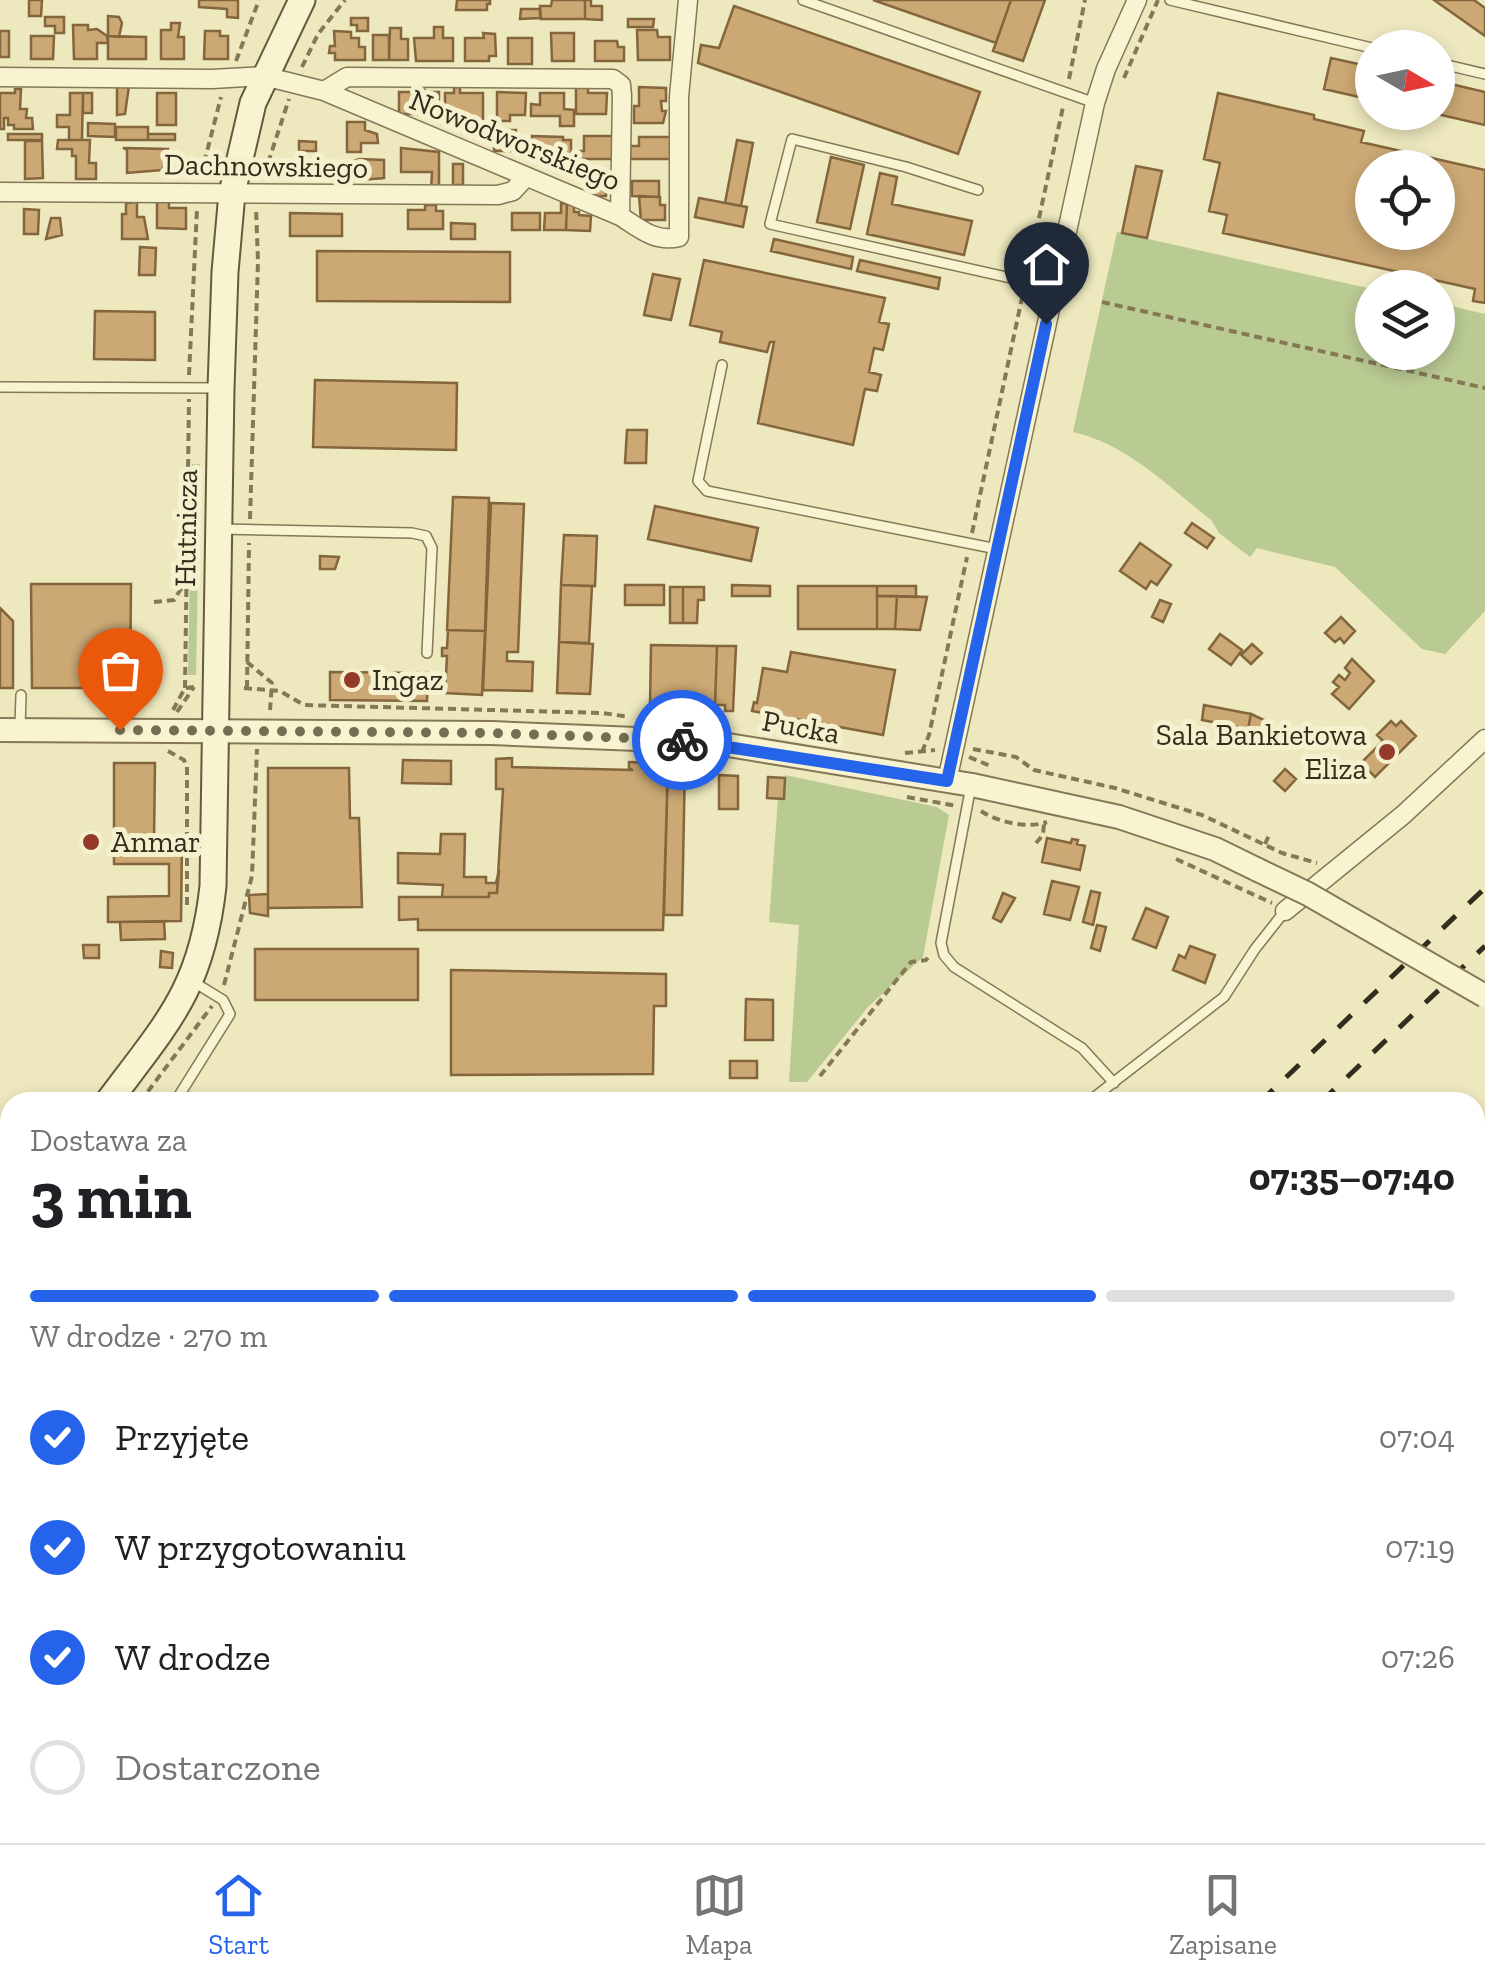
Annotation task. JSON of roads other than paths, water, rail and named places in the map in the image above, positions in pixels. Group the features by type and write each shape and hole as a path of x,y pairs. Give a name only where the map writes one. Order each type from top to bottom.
{"main road":[{"name":"Hutnicza","path":"115,1092 176,1010 192,981 204,946 212,886 225,272 245,194 238,159 264,76 302,0"}],"street":[{"path":"620,216 654,237 678,237 680,67 688,0"},
{"path":"947,781 1095,103 1137,0"},
{"name":"Nowodworskiego","path":"0,77 226,86 264,76 294,82 324,90 620,216 622,85 614,79 348,77 324,90"},
{"name":"Dachnowskiego","path":"0,192 498,195 512,190 525,178"},
{"name":"Pucka","path":"10,730 492,733 667,739 710,742 947,781 969,796 1119,817 1215,849 1308,894 1485,996"},
{"path":"1285,911 1403,816 1485,739"}],"lane":[{"path":"803,0 1095,103"},
{"path":"1170,0 1355,44"},
{"path":"1455,67 1485,74"},
{"path":"978,190 792,139 770,224 1054,288"},
{"path":"722,365 698,480 707,490 997,550"},
{"path":"0,387 221,388"},
{"path":"218,529 412,532 426,536 432,548 428,652"},
{"path":"10,730 21,695"},
{"path":"969,796 941,942 944,955 954,967 1082,1048 1114,1083"},
{"path":"1102,1092 1224,997 1255,948 1285,911"},
{"path":"181,1092 230,1014 222,1000 192,981"}],"railway":[{"path":"1271,1092 1485,888"},
{"path":"1332,1092 1485,946"}],"place":[{"name":"Ingaz","path":"352,680"},
{"name":"Sala Bankietowa Eliza","path":"1387,752"},
{"name":"Anmar","path":"91,842"}]}
